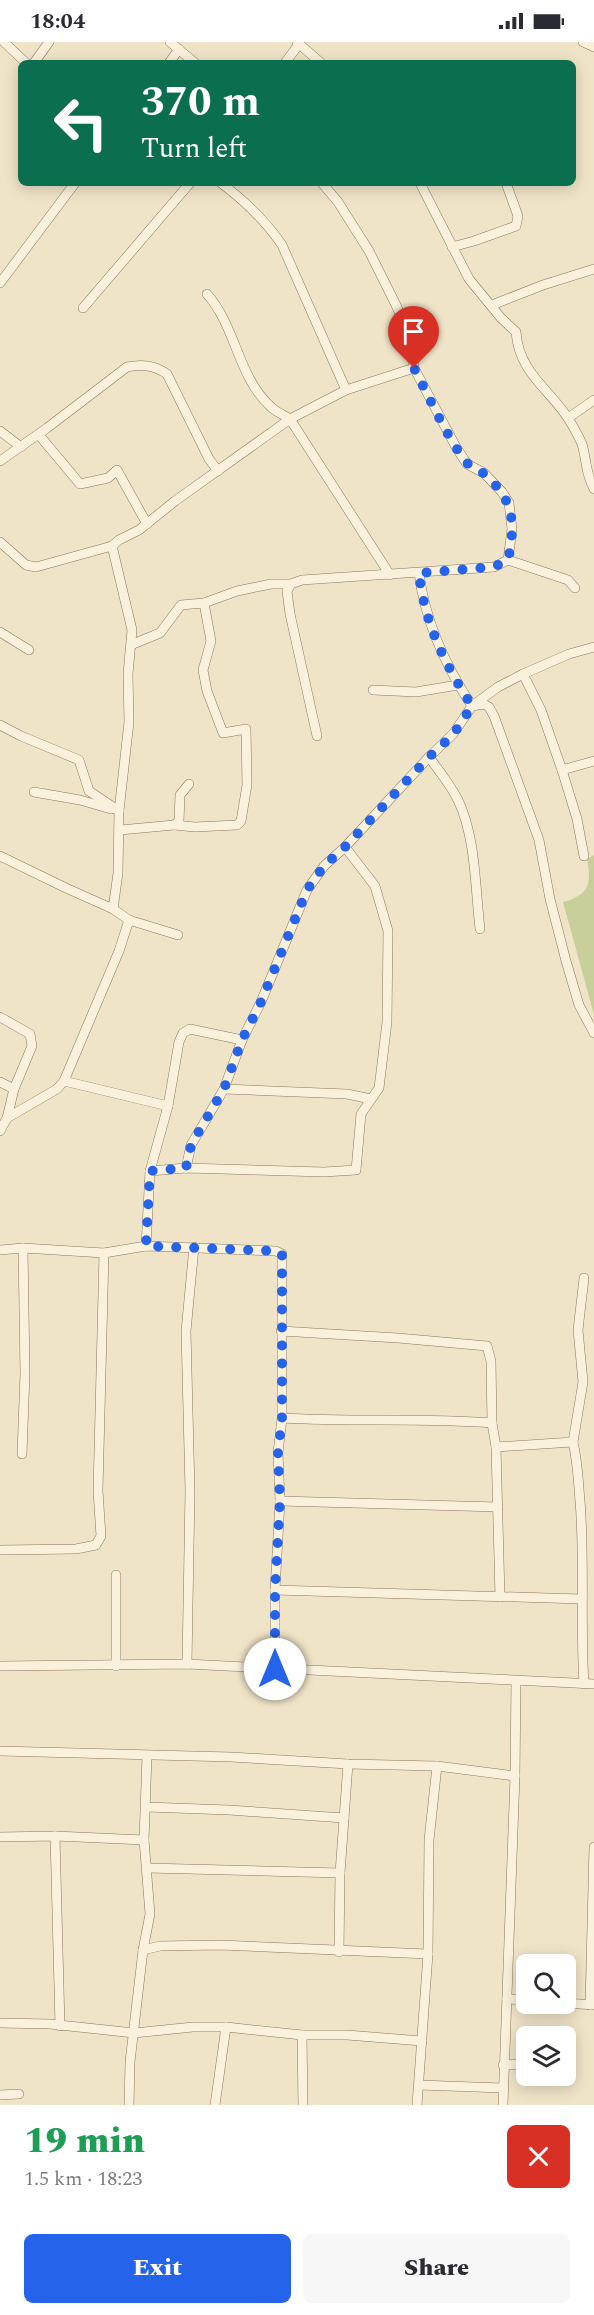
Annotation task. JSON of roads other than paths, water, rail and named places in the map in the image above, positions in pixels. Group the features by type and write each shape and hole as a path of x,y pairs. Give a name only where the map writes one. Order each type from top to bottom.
{"street":[{"path":"4,42 23,60"},
{"path":"36,60 49,42"},
{"path":"170,42 191,60"},
{"path":"583,42 594,47"},
{"path":"287,60 298,43 318,60"},
{"path":"170,60 178,49"},
{"path":"0,283 73,186"},
{"path":"83,308 187,186"},
{"path":"225,186 268,224 282,245 346,390"},
{"path":"325,186 338,202 369,251 411,339 414,368 456,447 467,464 484,473 509,503 512,529 508,560"},
{"path":"422,186 469,279 516,332 516,341 528,369 568,418 582,445 587,475 594,489"},
{"path":"452,247 474,242 516,226 518,216 507,186"},
{"path":"492,305 543,285 594,269"},
{"path":"207,294 223,314 240,360 256,388 271,407 290,419 390,574"},
{"path":"0,460 39,435 127,367 139,364 152,366 167,374 208,459 218,471"},
{"path":"0,542 26,565 36,567 112,546 147,524 156,514 290,419 346,390 414,368"},
{"path":"568,418 594,400"},
{"path":"0,431 21,447"},
{"path":"39,435 80,484 108,478 117,470 147,524"},
{"path":"112,546 132,630 133,644 128,674 129,722 119,811 118,873 113,909"},
{"path":"133,644 160,633 181,605 204,603 256,587 280,583 291,584 302,579 494,567 508,560 568,580 576,588"},
{"path":"419,573 426,611 436,644 472,706"},
{"path":"291,584 287,591 289,607 317,736"},
{"path":"120,831 174,825 195,827 237,825 241,821 247,785 246,729 223,733 207,691 203,670 211,641 204,603"},
{"path":"0,632 29,650"},
{"path":"186,1168 191,1145 224,1089 242,1040 261,1002 307,890 324,866 453,735 472,706 498,687 523,674 594,646"},
{"path":"523,674 541,710 562,770 577,819 584,856"},
{"path":"373,690 416,692 458,685"},
{"path":"472,706 484,704 489,707 498,726 539,840 550,898 579,1005 594,1033"},
{"path":"0,724 21,736 79,760 89,791 119,811"},
{"path":"429,757 452,788 465,816 470,836 480,929"},
{"path":"562,770 594,761"},
{"path":"174,825 179,821 181,815 180,795 189,784"},
{"path":"34,792 80,800 119,811"},
{"path":"150,1171 186,1168 324,1172 356,1170 361,1114 379,1088 387,1022 388,931 375,886 345,847"},
{"path":"0,856 113,909 129,920 178,935"},
{"path":"7,1118 57,1089 64,1081 119,951 129,920"},
{"path":"0,1017 30,1034 32,1046 14,1089 7,1118 0,1131"},
{"path":"146,1246 150,1171 168,1106 176,1054 183,1033 190,1029 242,1040"},
{"path":"64,1081 168,1106"},
{"path":"0,1082 14,1089"},
{"path":"224,1089 347,1094 371,1099"},
{"path":"0,1251 23,1248 104,1253 146,1246 276,1251 282,1254 282,1418 278,1453 280,1501 275,1590 275,1669"},
{"path":"187,1665 190,1491 186,1331 194,1247"},
{"path":"22,1454 25,1373 23,1248"},
{"path":"0,1550 76,1549 96,1545 101,1536 98,1491 104,1253"},
{"path":"0,1666 187,1665 589,1684 581,1632 582,1526 579,1465 573,1442 583,1382 578,1330 584,1278"},
{"path":"281,1331 487,1346 491,1361 492,1423 496,1447 500,1597"},
{"path":"583,1382 594,1384"},
{"path":"282,1418 322,1421 447,1420 492,1423"},
{"path":"496,1447 573,1442"},
{"path":"280,1501 498,1507"},
{"path":"116,1575 116,1666"},
{"path":"275,1590 582,1599"},
{"path":"503,2105 515,1776 516,1681"},
{"path":"0,1751 231,1757 348,1764 437,1766 515,1776"},
{"path":"129,2105 130,2062 143,1950 150,1914 144,1840 147,1807 147,1756"},
{"path":"339,1952 340,1873 348,1764"},
{"path":"417,2105 428,1954 429,1840 437,1766"},
{"path":"147,1807 344,1818"},
{"path":"0,1837 55,1836 144,1840"},
{"path":"55,1836 60,2026"},
{"path":"576,2004 592,2005 594,1847"},
{"path":"148,1868 340,1873"},
{"path":"143,1950 160,1946 199,1945 428,1954"},
{"path":"507,1999 516,1999"},
{"path":"0,2023 134,2033 193,2027 226,2027 302,2035 346,2035 422,2041"},
{"path":"215,2105 226,2027"},
{"path":"302,2035 303,2105"},
{"path":"503,2065 516,2064"},
{"path":"419,2085 503,2088"},
{"path":"0,2095 19,2094"}]}
